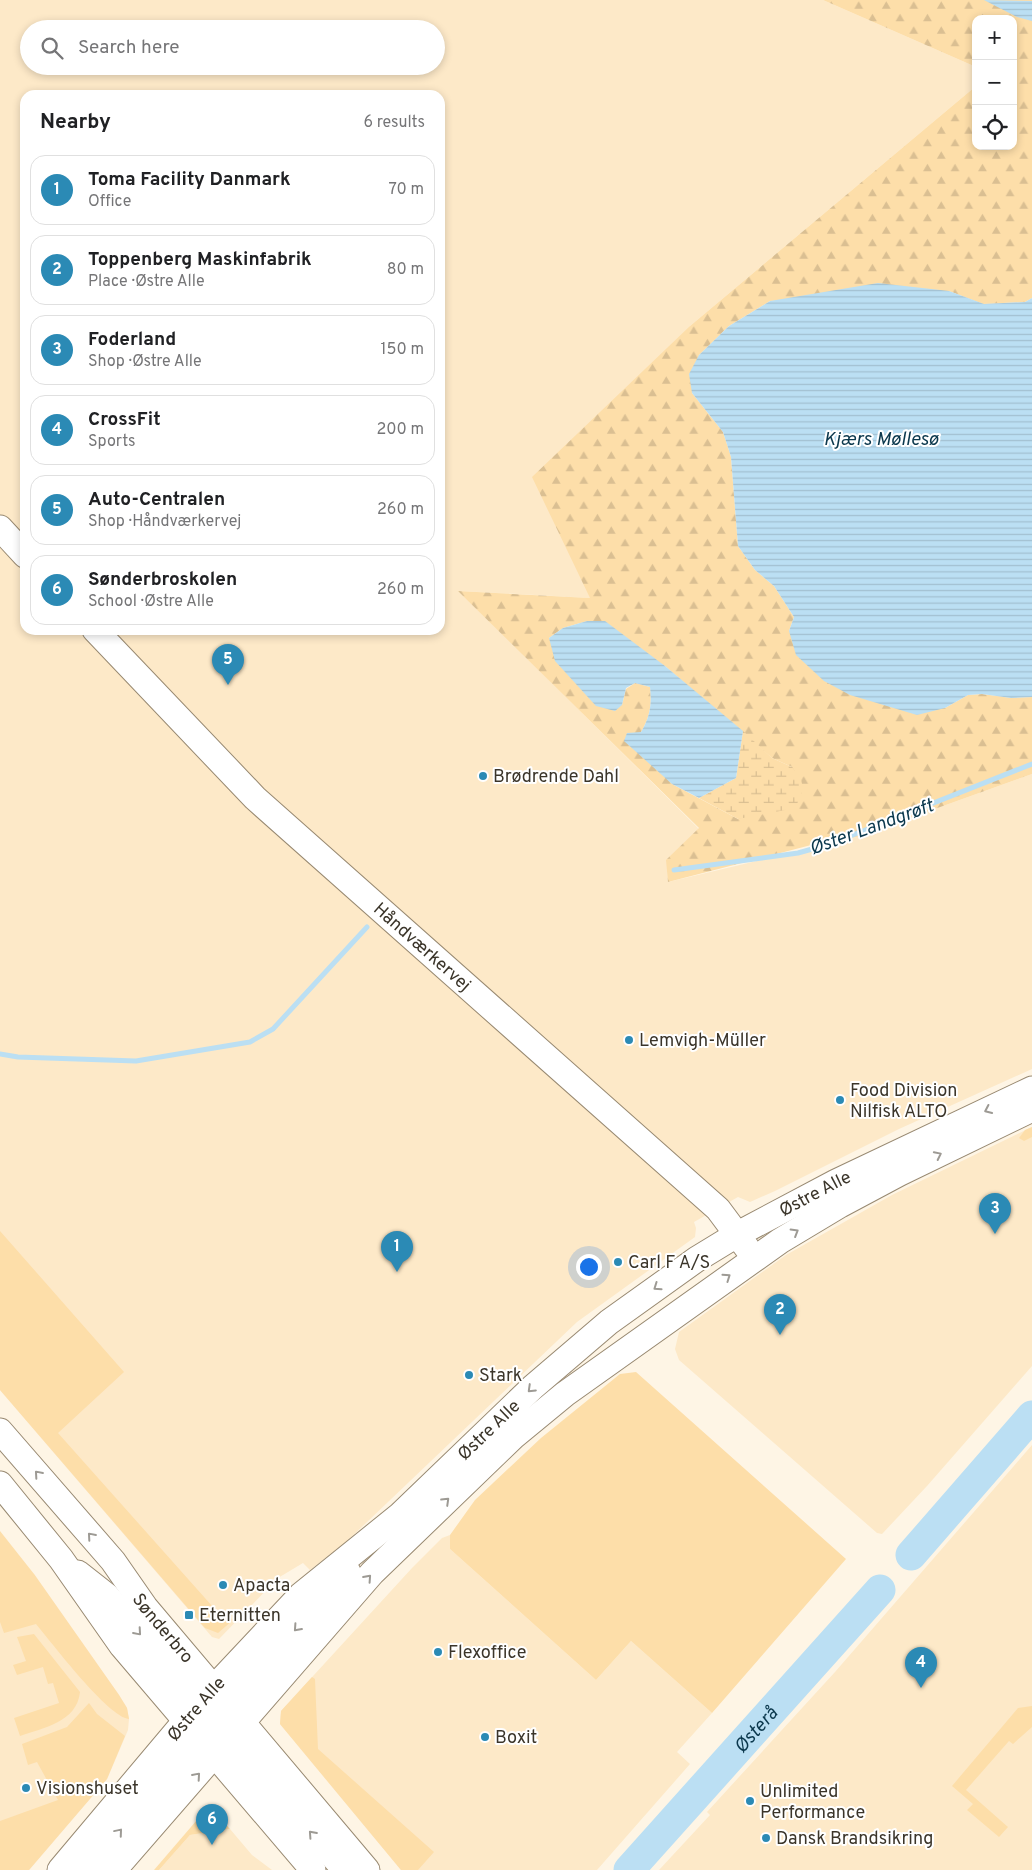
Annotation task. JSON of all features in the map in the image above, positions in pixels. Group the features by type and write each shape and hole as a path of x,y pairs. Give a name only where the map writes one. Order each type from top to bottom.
{"street":[{"path":"0,528 20,550"},
{"name":"Håndværkervej","path":"100,635 254,798 718,1208 754,1258"},
{"name":"Østre Alle","path":"114,1870 215,1722 279,1648 400,1515 569,1355 640,1299 738,1234 836,1182 1032,1089"},
{"name":"Østre Alle","path":"60,1870 161,1750 215,1722 260,1704 372,1573 514,1436 601,1366 754,1258 857,1196 1032,1109"},
{"name":"Sønderbro","path":"0,1430 113,1561 145,1606 215,1722 313,1870"},
{"name":"Sønderbro","path":"0,1484 60,1559 112,1634 215,1722 367,1870"},
{"path":"88,1870 215,1722 345,1870"}],"shaded area":[{"path":"0,0 823,0 972,65 972,89 690,326 590,598 459,591 699,829 667,860 668,882 857,837 1032,774 1032,1069 899,1129 775,1191 750,1202 738,1197 694,1222 696,1228 695,1237 577,1322 345,1543 310,1570 303,1563 278,1578 219,1639 212,1637 0,1390"},
{"path":"1032,1127 1032,1366 927,1486 882,1534 877,1533 679,1360 675,1349 679,1332 786,1255 892,1195"},
{"path":"1032,1445 1032,1870 659,1870 710,1815 707,1812 835,1672"},
{"path":"450,1535 450,1549 596,1680 631,1641 712,1713 677,1752 690,1764 597,1870 401,1870 280,1724 281,1711 412,1568 442,1538"},
{"path":"0,1552 34,1574 119,1695 127,1708 129,1719 128,1730 107,1779 29,1870 0,1870"},
{"path":"230,1829 252,1855 272,1870 159,1870 190,1835"}],"green space":[{"path":"823,0 1032,0 1032,298 1025,302 983,304 949,291 770,301 729,326 699,355 692,393 723,432 731,457 738,546 755,570 774,586 794,617 789,631 945,708 968,695 982,694 1011,698 1032,697 1032,774 857,837 815,844 668,882 666,860 699,828 458,591 590,598 532,477 690,326 972,89 972,150 1017,150 1017,15 972,15 972,65","holes":["587,621 665,666 772,758 792,767 738,819 672,784 641,732 650,710 650,687 635,683 626,689 622,705 549,638 563,628"]},
{"path":"743,731 772,758 792,767 801,779 803,789 797,804 785,810 738,819 699,798 736,778"},
{"path":"1032,1127 1032,1137 1024,1141 1019,1138 1025,1130"},
{"path":"0,1231 124,1372 58,1433 221,1616 226,1613 233,1620 218,1633 205,1628 0,1390"},
{"path":"636,1372 846,1559 712,1713 631,1641 596,1680 450,1549 450,1535 475,1500 541,1438 620,1374"},
{"path":"0,1531 34,1574 119,1695 127,1708 129,1719 108,1706 95,1693 36,1624 4,1633 0,1622"},
{"path":"34,1634 80,1692 78,1702 66,1717 58,1722 20,1736 14,1718 59,1703 53,1683 48,1684 43,1667 17,1675 13,1665 26,1661 17,1637"},
{"path":"312,1677 315,1679 318,1749 434,1852 418,1870 401,1870 280,1724 281,1711"},
{"path":"89,1703 97,1714 125,1736 107,1779 29,1870 0,1870 0,1821 58,1800 37,1762 28,1765 22,1744 67,1727"},
{"path":"1032,1706 1032,1727 1013,1744 1009,1741 966,1790 1008,1827 999,1837 967,1810 973,1804 952,1786 1018,1708"},
{"path":"213,1810 230,1829 190,1835 159,1870 154,1870 203,1813"}],"water":[{"path":"984,0 1032,1 1032,21 1013,15"},
{"name":"Kjærs Møllesø","path":"878,283 949,291 984,304 1025,302 1032,298 1032,697 1011,698 982,694 968,695 945,708 917,715 850,695 824,681 796,655 789,631 794,617 774,586 755,570 738,546 731,457 723,432 692,393 689,374 699,355 729,326 770,301"},
{"path":"587,621 605,621 665,666 743,731 736,778 699,798 672,784 624,741 627,733 641,732 644,726 650,710 650,687 635,683 626,688 622,705 615,711 596,706 555,661 549,638 563,628"}],"waterway":[{"name":"Øster Landgrøft","path":"674,870 798,853 830,844 1032,764"},
{"name":"Øster Landgrøft","path":"0,1054 18,1057 136,1061 250,1042 273,1029 367,927"},
{"name":"Østerå","path":"911,1555 1032,1416"},
{"name":"Østerå","path":"629,1870 880,1590"}],"place":[{"name":"Auto-Centralen","path":"228,685"},
{"name":"Brødrende Dahl","path":"483,776"},
{"name":"Lemvigh-Müller","path":"629,1040"},
{"name":"Food Division Nilfisk ALTO","path":"840,1100"},
{"name":"Foderland","path":"995,1234"},
{"name":"Carl F A/S","path":"618,1262"},
{"name":"Toma Facility Danmark","path":"397,1272"},
{"name":"Toppenberg Maskinfabrik","path":"780,1335"},
{"name":"Stark","path":"469,1375"},
{"name":"Apacta","path":"223,1585"},
{"name":"Eternitten","path":"189,1615"},
{"name":"Flexoffice","path":"438,1652"},
{"name":"CrossFit","path":"921,1688"},
{"name":"Boxit","path":"485,1737"},
{"name":"Visionshuset","path":"26,1788"},
{"name":"Unlimited Performance","path":"750,1801"},
{"name":"Dansk Brandsikring","path":"766,1838"},
{"name":"Sønderbroskolen","path":"212,1845"}]}
